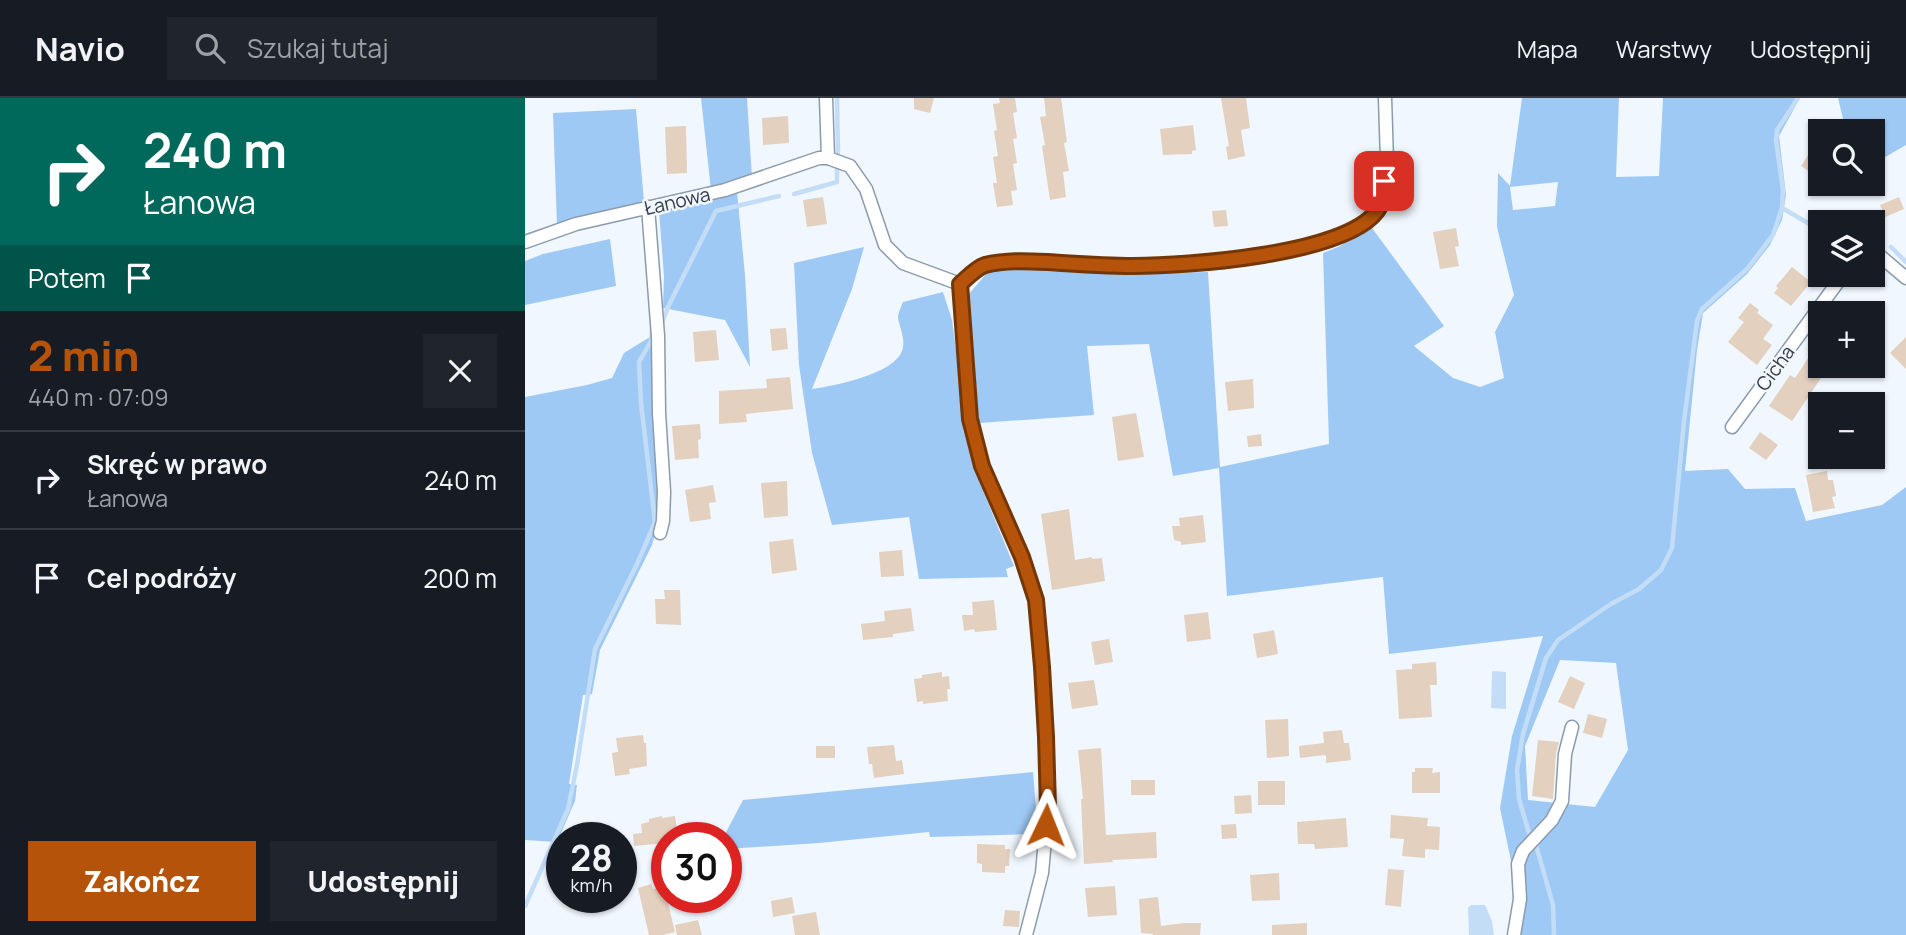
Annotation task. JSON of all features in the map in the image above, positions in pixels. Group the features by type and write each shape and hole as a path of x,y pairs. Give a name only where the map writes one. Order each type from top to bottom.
{"street":[{"path":"826,98 828,158 851,166 866,189 885,245 903,263 960,284"},
{"path":"960,284 981,266 1009,261 1133,266 1224,262 1311,246 1351,231 1368,220 1378,210 1382,201 1387,161 1385,98"},
{"name":"Łanowa","path":"525,242 576,224 725,190 819,158 828,158"},
{"path":"649,207 658,336 664,492 660,533"},
{"path":"1885,260 1906,278"},
{"path":"960,284 970,419 982,466 1022,557 1036,600 1048,807 1042,873 1026,935"},
{"name":"Cicha","path":"1732,427 1834,287"},
{"path":"1514,935 1520,899 1518,864 1523,851 1552,820 1562,801 1565,754 1572,727"}],"shaded area":[{"path":"701,98 747,98 752,178 711,190"},
{"path":"1522,98 1619,98 1616,177 1659,176 1663,98 1800,98 1779,136 1786,195 1782,220 1770,245 1747,274 1703,313 1685,471 1728,469 1745,489 1795,488 1806,521 1882,505 1906,487 1906,935 1520,935 1525,898 1516,885 1500,808 1512,736 1543,636 1389,654 1383,577 1227,596 1219,468 1173,476 1149,344 1087,346 1094,415 979,423 969,294 987,273 1010,267 1155,273 1208,272 1220,467 1329,444 1323,253 1372,228 1444,326 1414,346 1453,378 1480,387 1504,378 1495,332 1514,295 1497,227 1498,173 1510,186","holes":["1558,182 1555,206 1513,210 1510,187","1560,660 1616,663 1628,750 1595,807 1528,800 1525,746"]},
{"path":"1838,98 1906,98 1906,145 1885,157 1885,119 1843,119"},
{"path":"636,109 644,202 557,226 553,113"},
{"path":"737,192 750,367 725,320 663,308 664,276 659,211"},
{"path":"610,239 616,286 525,305 525,261 543,254"},
{"path":"864,247 852,289 812,389 862,378 888,366 897,359 903,347 898,318 903,302 943,292 952,320 961,387 963,429 974,469 1014,566 1006,569 1008,577 919,579 909,517 832,525 812,453 799,365 794,263"},
{"path":"653,335 660,515 652,545 600,650 592,694 583,695 569,784 577,785 575,801 566,822 546,822 546,841 525,840 525,397 612,378 624,353"},
{"path":"1492,671 1506,672 1506,709 1491,708"},
{"path":"1033,772 1038,834 930,837 929,832 742,848 742,822 731,822 743,800"},
{"path":"1471,905 1485,905 1492,921 1494,935 1469,935 1468,908"}],"building":[{"path":"914,98 934,98 930,113 914,109"},
{"path":"999,98 1015,98 1017,112 1013,113 1017,138 1013,139 1017,163 1013,164 1017,190 1011,191 1013,205 997,207 993,183 997,183 993,157 998,156 993,104 1000,103"},
{"path":"1044,98 1061,98 1069,171 1063,172 1066,197 1050,200 1040,117 1046,116"},
{"path":"1221,98 1246,98 1250,128 1241,130 1245,156 1228,160 1226,147 1229,146"},
{"path":"788,116 789,143 763,145 762,118"},
{"path":"1193,125 1196,150 1192,151 1192,154 1163,155 1160,129"},
{"path":"686,126 687,173 667,174 665,127"},
{"path":"1808,155 1808,171 1801,166"},
{"path":"823,197 827,224 807,227 803,200"},
{"path":"1899,197 1904,209 1885,217 1885,210 1880,205"},
{"path":"1226,210 1228,226 1214,227 1212,211"},
{"path":"1456,228 1459,246 1455,247 1459,266 1440,269 1433,232"},
{"path":"1792,267 1808,280 1808,286 1791,306 1774,293 1778,288 1776,286"},
{"path":"1750,303 1759,310 1757,313 1773,325 1763,339 1772,345 1757,365 1728,342 1744,322 1738,318"},
{"path":"786,328 788,349 772,351 770,329"},
{"path":"716,330 719,360 695,362 693,332"},
{"path":"1906,337 1906,369 1890,353"},
{"path":"1808,358 1808,378 1821,378 1812,392 1808,392 1808,397 1792,421 1769,406 1790,375 1795,378"},
{"path":"790,377 793,409 746,414 747,422 719,424 719,391 767,388 766,379"},
{"path":"1253,379 1254,408 1228,411 1225,382"},
{"path":"1136,413 1144,457 1118,461 1112,417"},
{"path":"700,424 699,458 675,460 672,426"},
{"path":"1760,432 1778,445 1766,460 1749,448"},
{"path":"1261,434 1262,446 1248,447 1247,436"},
{"path":"1827,471 1828,480 1833,480 1836,496 1832,497 1835,508 1813,512 1806,475"},
{"path":"787,481 788,516 764,518 761,483"},
{"path":"713,485 716,502 709,503 711,519 690,522 685,490"},
{"path":"1069,509 1075,560 1102,558 1105,581 1052,590 1041,514"},
{"path":"1203,515 1206,542 1181,545 1181,542 1174,540 1172,526 1180,526 1179,518"},
{"path":"793,539 797,570 772,574 769,542"},
{"path":"902,550 904,576 881,577 879,552"},
{"path":"664,590 680,590 681,625 656,624 655,599 665,599"},
{"path":"994,600 997,630 964,631 962,615 973,615 972,602"},
{"path":"911,608 914,631 893,634 893,637 863,640 861,624 885,621 884,611"},
{"path":"1208,612 1211,639 1187,642 1184,615"},
{"path":"1274,630 1278,654 1257,658 1253,634"},
{"path":"1109,639 1113,662 1095,665 1091,642"},
{"path":"1436,662 1437,685 1430,685 1432,717 1399,719 1396,670 1412,669 1412,664"},
{"path":"942,672 942,677 949,676 948,701 923,704 923,701 917,702 914,679"},
{"path":"1570,676 1585,683 1574,709 1558,702"},
{"path":"1094,680 1098,705 1072,709 1068,683"},
{"path":"1588,714 1607,719 1602,738 1583,733"},
{"path":"1288,719 1289,756 1267,758 1265,720"},
{"path":"1342,730 1344,743 1349,743 1351,760 1326,763 1324,755 1300,758 1299,746 1324,743 1323,732"},
{"path":"643,735 647,766 629,769 630,774 615,776 612,753 618,752 616,738"},
{"path":"1538,740 1559,742 1553,799 1532,796"},
{"path":"894,745 896,761 902,760 904,774 874,778 867,747"},
{"path":"816,746 835,746 835,758 816,758"},
{"path":"1101,748 1106,835 1156,832 1157,858 1084,864 1083,799 1078,750"},
{"path":"1415,768 1433,768 1432,773 1440,772 1440,793 1412,793 1412,772 1415,772"},
{"path":"1131,780 1155,780 1155,795 1131,795"},
{"path":"1258,781 1285,781 1285,805 1258,805"},
{"path":"1251,795 1252,813 1235,814 1234,796"},
{"path":"1391,815 1428,818 1427,826 1440,827 1439,850 1425,849 1425,858 1402,856 1404,839 1390,838"},
{"path":"675,816 676,822 651,822 651,844 637,846 637,834 642,833 641,824 649,822 649,819"},
{"path":"1346,818 1348,847 1315,849 1314,844 1298,844 1297,822"},
{"path":"1236,824 1237,838 1222,839 1221,825"},
{"path":"977,844 1005,845 1005,849 1010,849 1009,866 1005,866 1005,873 982,872 982,864 977,863"},
{"path":"1388,869 1404,870 1401,907 1385,905"},
{"path":"1279,873 1280,900 1252,901 1250,875"},
{"path":"651,884 651,913 670,913 675,932 649,935 638,888"},
{"path":"1115,886 1117,915 1088,917 1085,888"},
{"path":"792,897 795,913 773,917 771,901"},
{"path":"1158,897 1161,926 1201,923 1200,935 1141,933 1139,899"},
{"path":"1005,910 1020,911 1019,927 1003,926"},
{"path":"816,912 820,935 795,935 792,916"},
{"path":"698,920 702,935 677,935 675,925"},
{"path":"1307,923 1307,935 1272,935 1272,925"}],"waterway":[{"path":"837,98 838,152"},
{"path":"1529,833 1519,799 1517,770 1523,734 1546,658 1558,640 1611,604 1639,589 1661,570 1672,548 1697,321 1702,309 1747,269 1773,235 1782,208 1783,190 1777,130 1798,98"},
{"path":"794,194 837,182 837,169"},
{"path":"662,323 716,211 779,196"},
{"path":"1782,208 1808,223"},
{"path":"1891,247 1906,262"},
{"path":"525,906 568,809 595,649 655,522 639,362 651,341 652,328"},
{"path":"1536,845 1553,905 1554,935"}],"route":[{"path":"1046,825 1046,737 1036,600 1022,557 982,466 970,419 960,284 981,266 1009,261 1133,266 1224,262 1311,246 1351,231 1368,220 1378,210 1382,201 1384,181"}]}
